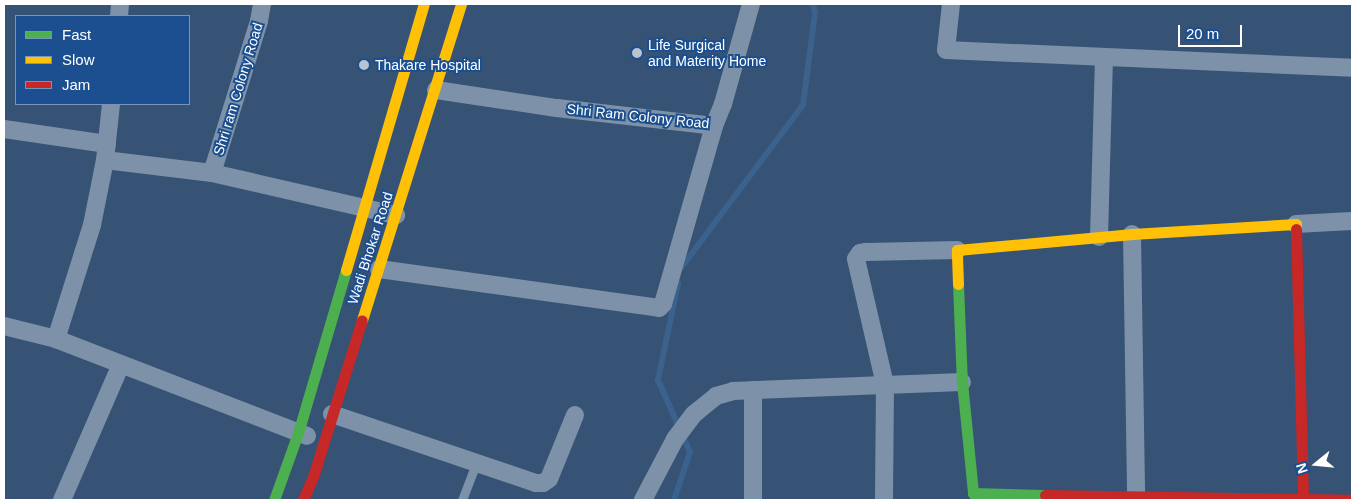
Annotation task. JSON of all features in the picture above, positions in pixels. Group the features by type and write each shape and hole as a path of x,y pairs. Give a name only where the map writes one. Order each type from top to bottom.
{"street":[{"name":"Shri ram Colony Road","path":"212,173 260,22 262,4"},
{"name":"Wadi Bhokar Road","path":"274,500 298,433 424,4"},
{"name":"Wadi Bhokar Road","path":"303,500 313,477 436,90 461,4"},
{"name":"Shri Ram Colony Road","path":"436,90 557,108 714,126 723,104 751,4"},
{"path":"951,4 946,50 1352,68"},
{"path":"1099,237 1104,57"},
{"path":"56,339 92,225 106,152 111,105"},
{"path":"379,269 659,308 663,304 714,126"},
{"name":"Shri Ram Colony Road","path":"4,129 212,173 396,215"},
{"path":"884,500 885,386 856,260 857,255 866,252 957,250 1132,234 1352,221"},
{"path":"1296,224 1303,500"},
{"path":"1132,234 1136,498"},
{"path":"957,250 962,382 973,493 1136,498 1352,500"},
{"path":"4,326 56,339 324,442"},
{"path":"62,500 121,364"},
{"path":"643,500 675,439 694,414 716,396 733,391 962,382"},
{"path":"752,390 753,500"},
{"path":"332,414 536,483 544,483 548,479 575,415"}],"lane":[{"path":"462,500 476,463"}],"waterway":[{"path":"681,268 803,105 815,13 813,4"},
{"path":"674,500 690,452 658,380 678,283"}],"traffic: fast":[{"path":"274,500 298,433 346,270"},
{"path":"958,284 962,382 973,493 1045,495"}],"traffic: slow":[{"path":"346,270 424,4"},
{"path":"362,320 461,4"},
{"path":"958,284 957,250 1132,234 1296,224 1296,229"}],"traffic: jam":[{"path":"1296,229 1303,500"},
{"path":"303,500 313,477 362,320"},
{"path":"1045,495 1352,500"}],"place":[{"name":"Life Surgical and Materity Home","path":"637,53"},
{"name":"Thakare Hospital","path":"364,65"}]}
